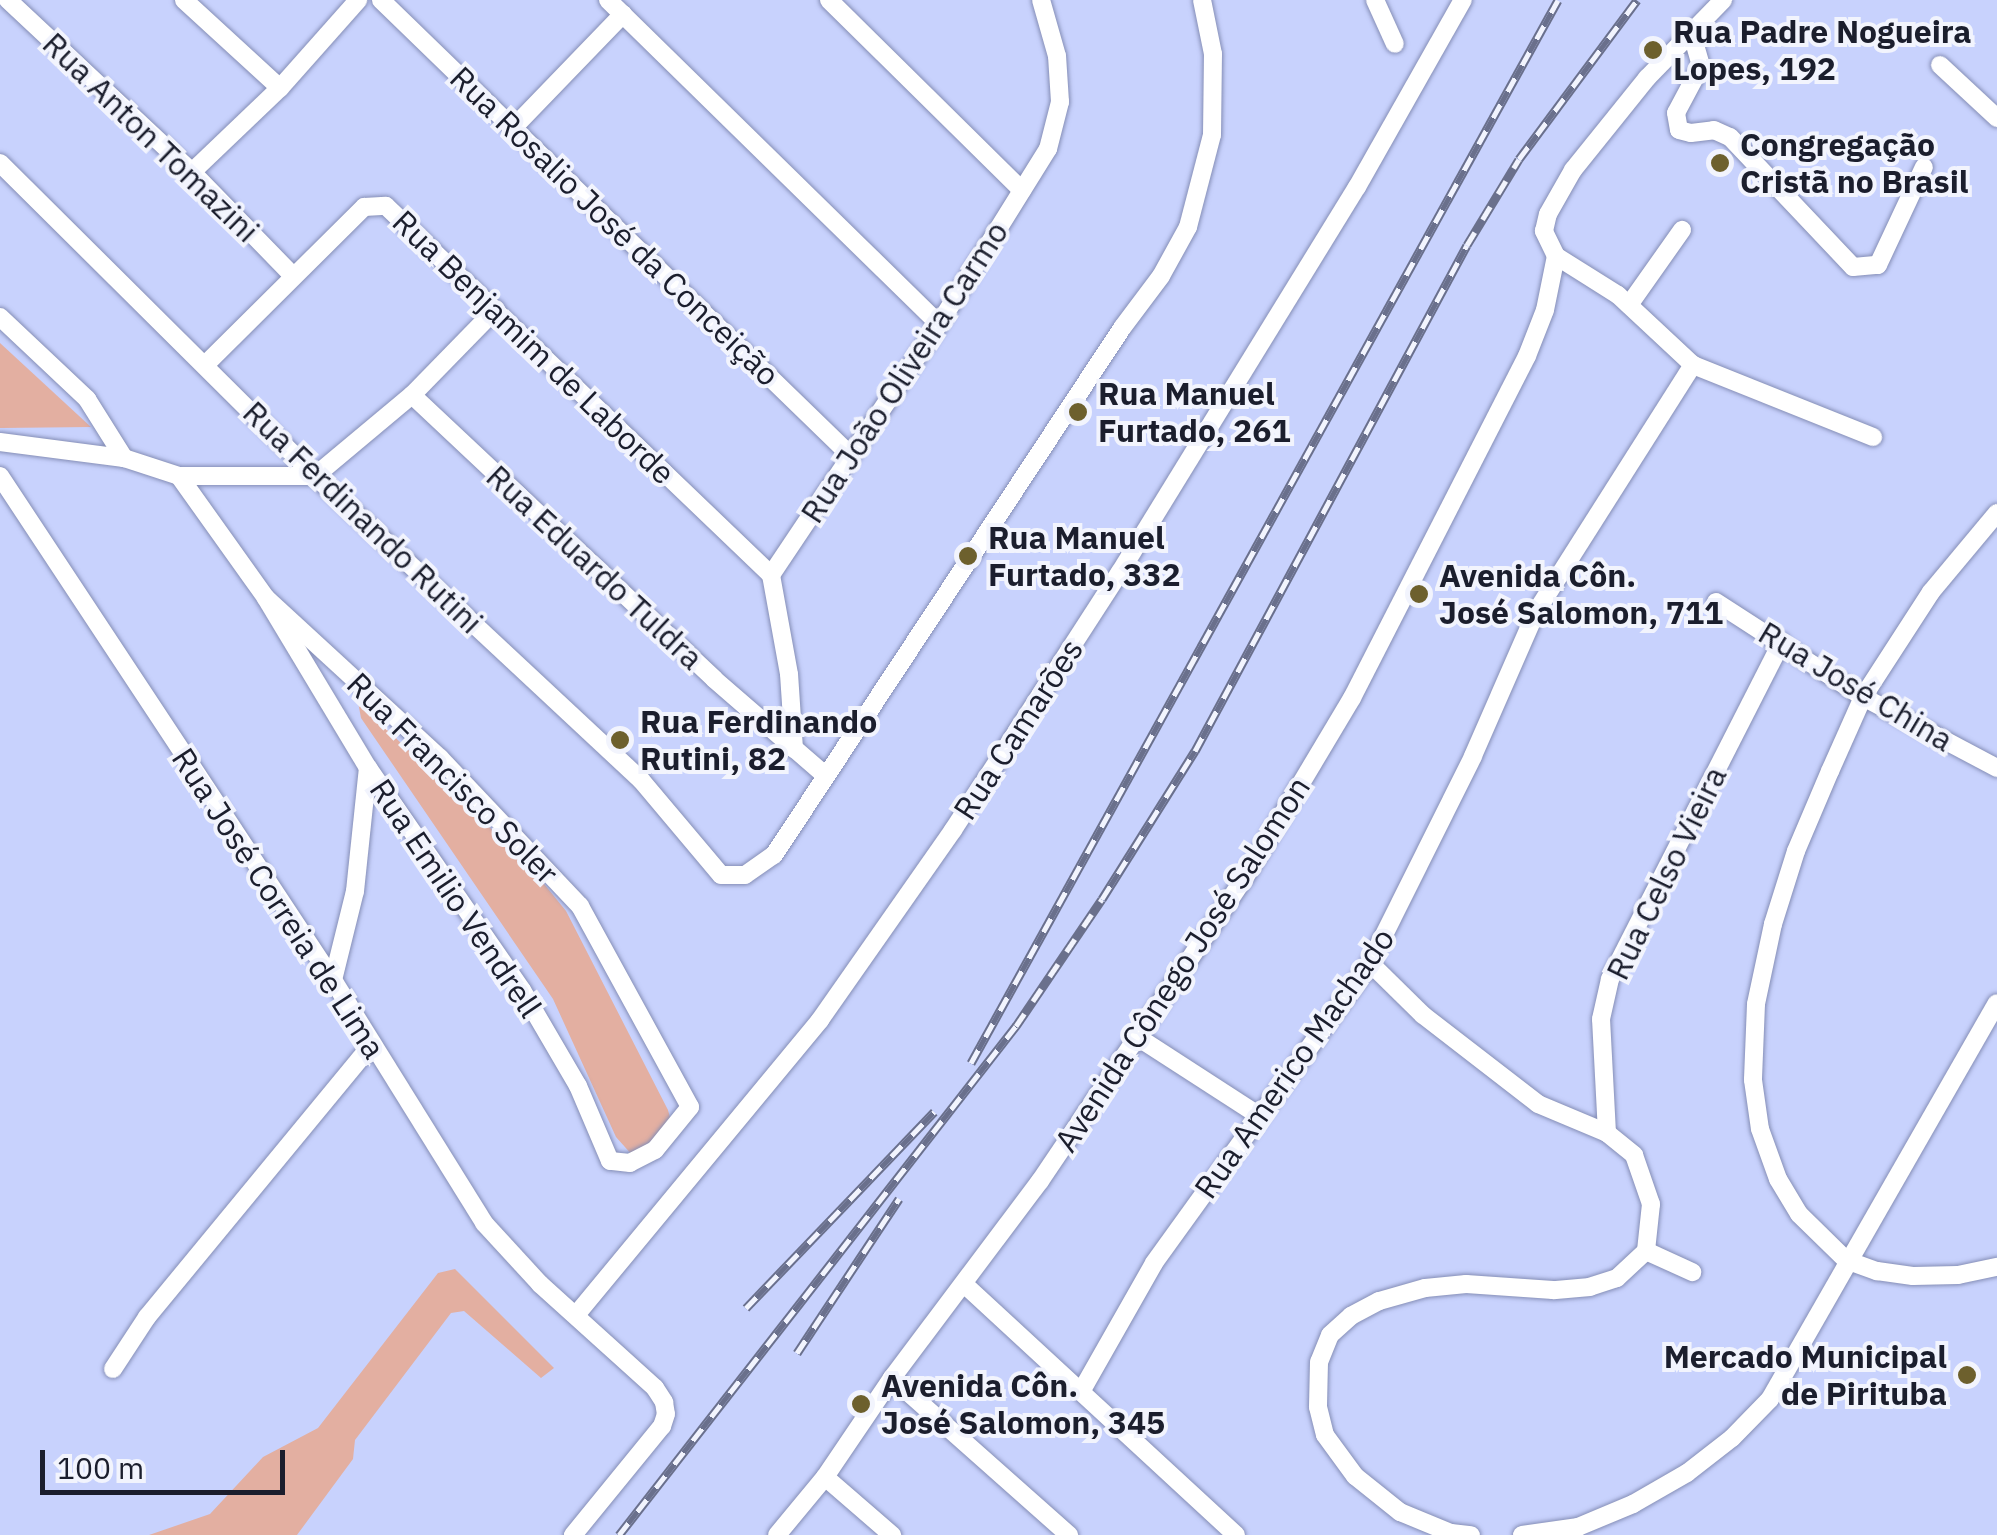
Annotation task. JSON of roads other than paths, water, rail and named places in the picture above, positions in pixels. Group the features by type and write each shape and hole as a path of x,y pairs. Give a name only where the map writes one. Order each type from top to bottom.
{"street":[{"name":"Rua Anton Tomazini","path":"8,0 192,172 292,275"},
{"path":"184,0 280,88"},
{"path":"192,172 280,88 358,0"},
{"name":"Rua Rosalio José da Conceição","path":"381,0 849,454"},
{"path":"608,0 939,324"},
{"path":"829,0 1022,190"},
{"name":"Rua João Oliveira Carmo","path":"772,575 939,324 1048,149 1060,102 1057,56 1041,0"},
{"path":"826,776 1122,328 1161,276 1188,227 1212,135 1213,54 1202,0"},
{"path":"1375,0 1395,44"},
{"name":"Rua Camarões","path":"576,1315 820,1020 953,830 1120,572 1347,204 1463,0"},
{"path":"1724,0 1691,30 1701,66 1676,113 1679,130 1691,134 1714,130 1730,137 1853,267 1878,265 1924,168"},
{"path":"514,127 622,14"},
{"name":"Avenida Cônego José Salomon","path":"777,1535 825,1477 892,1378 964,1284 1139,1038 1244,879 1352,698 1527,356 1545,310 1556,256 1544,231 1548,214 1573,170 1691,30"},
{"path":"1940,65 1997,118"},
{"name":"Rua Ferdinando Rutini","path":"0,163 315,476 641,780 720,874 745,876 774,855 826,776"},
{"name":"Rua Benjamim de Laborde","path":"206,364 364,207 376,204 394,210 772,575"},
{"path":"1629,305 1682,230"},
{"path":"1556,256 1592,276 1629,305 1693,364 1873,437"},
{"path":"0,442 124,458 180,476 315,476 412,395 496,309"},
{"path":"0,317 87,399 124,458"},
{"name":"Rua Americo Machado","path":"1082,1390 1154,1263 1370,963 1473,756 1536,612 1693,364"},
{"name":"Rua Eduardo Tuldra","path":"412,395 826,776"},
{"name":"Rua José Correia de Lima","path":"0,476 333,980 484,1223 655,1388 666,1414 662,1426 572,1535"},
{"name":"Rua Francisco Soler","path":"180,476 266,598 440,758 580,906 690,1107 656,1150"},
{"path":"1997,514 1931,592 1862,697 1796,851 1773,924 1756,1004 1753,1080 1760,1129 1778,1179 1799,1214 1846,1260 1876,1271 1913,1276 1958,1275 1997,1267"},
{"path":"772,575 790,674 794,749"},
{"name":"Rua Emilio Vendrell","path":"266,598 368,768 522,990 578,1086 610,1161 630,1163 656,1150"},
{"name":"Rua José China","path":"1716,602 1862,697 1997,768"},
{"name":"Rua Celso Vieira","path":"1606,1133 1601,1020 1610,979 1782,642"},
{"path":"333,980 354,890 368,768"},
{"path":"1370,963 1422,1015 1538,1104 1606,1133 1634,1155 1651,1204 1646,1251 1617,1278 1590,1287 1425,1288 1380,1301 1351,1316 1330,1335 1319,1362 1318,1408 1325,1436 1355,1476 1400,1512 1452,1534 1471,1535"},
{"path":"1522,1535 1582,1531 1687,1474 1732,1438 1770,1399 1846,1260 1997,1003"},
{"path":"1139,1038 1258,1115"},
{"path":"113,1370 147,1318 372,1044"},
{"path":"1646,1251 1692,1272"},
{"path":"964,1284 1236,1535"},
{"path":"892,1378 1069,1535"},
{"path":"825,1477 892,1535"}],"railway":[{"path":"971,1063 1558,0"},
{"path":"619,1535 1016,1026 1102,899 1195,751 1467,245 1519,159 1637,0"},
{"path":"746,1308 934,1112"},
{"path":"797,1353 899,1199"}],"place":[{"name":"Rua Padre Nogueira Lopes, 192","path":"1653,50"},
{"name":"Congregação Cristã no Brasil","path":"1720,163"},
{"name":"Rua Manuel Furtado, 261","path":"1078,412"},
{"name":"Rua Manuel Furtado, 332","path":"968,556"},
{"name":"Avenida Côn. José Salomon, 711","path":"1419,594"},
{"name":"Rua Ferdinando Rutini, 82","path":"620,740"},
{"name":"Mercado Municipal de Pirituba","path":"1967,1375"},
{"name":"Avenida Côn. José Salomon, 345","path":"861,1404"}]}
